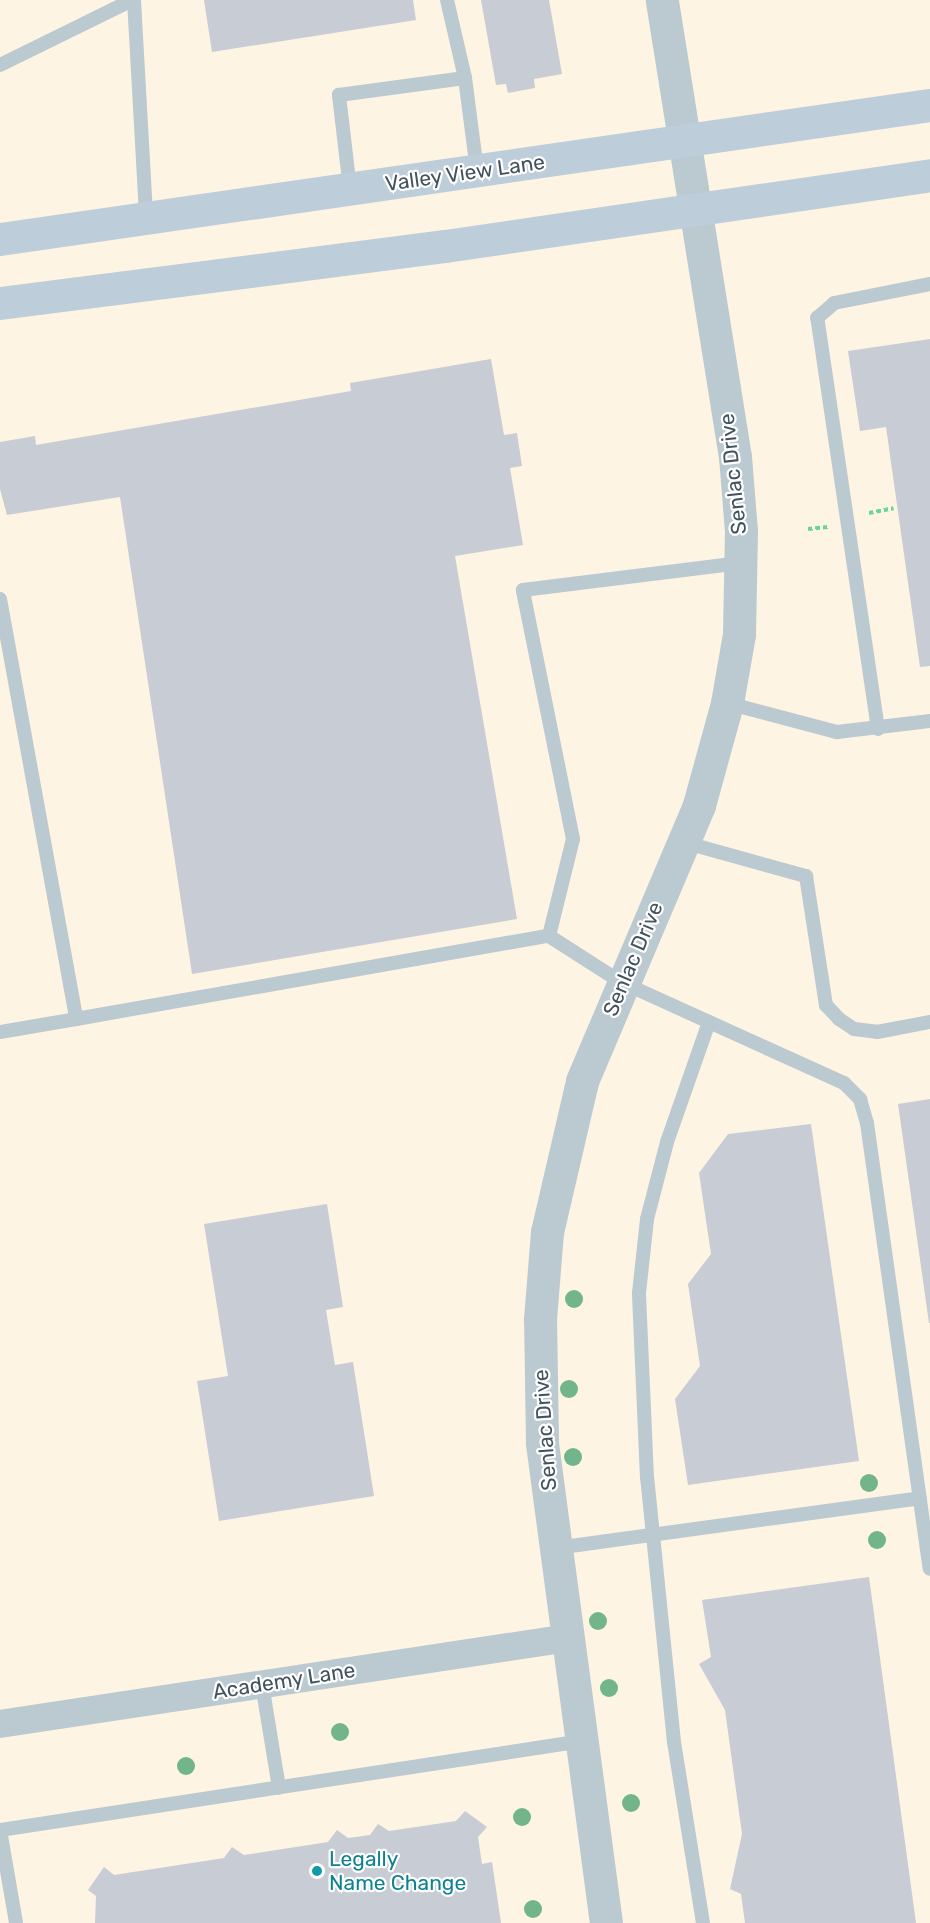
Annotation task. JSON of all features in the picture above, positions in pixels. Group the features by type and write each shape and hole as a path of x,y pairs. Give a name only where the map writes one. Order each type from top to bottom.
{"main road":[{"name":"Valley View Lane","path":"0,238 685,142 930,105"},
{"path":"0,303 696,210 930,175"}],"street":[{"name":"Senlac Drive","path":"606,1923 542,1442 540,1319 547,1232 570,1121 621,982 699,805 727,703 740,634 740,563 735,458 662,0"},
{"name":"Academy Lane","path":"0,1724 568,1638"}],"lane":[{"path":"0,65 133,0 146,218"},
{"path":"447,0 465,78 477,171"},
{"path":"350,189 339,95 465,78"},
{"path":"878,729 817,318 834,303 930,284"},
{"path":"549,936 573,839 523,590 740,563"},
{"path":"0,599 76,1019"},
{"path":"727,703 837,732 878,729 930,721"},
{"path":"682,842 806,876 826,1005 839,1019 854,1029 877,1032 930,1022"},
{"path":"0,1032 549,936 621,982 844,1083 860,1099 867,1123 930,1569"},
{"path":"703,1923 674,1742 653,1535 639,1293 647,1219 667,1142 708,1022"},
{"path":"556,1548 920,1498"},
{"path":"262,1684 279,1788"},
{"path":"16,1923 0,1830 582,1741"}],"shaded area":[{"path":"0,0 930,0 930,1923 0,1923"}],"building":[{"path":"204,0 413,0 416,20 212,52"},
{"path":"481,0 549,0 562,74 534,79 535,88 508,93 506,84 496,85"},
{"path":"930,339 930,666 920,667 886,427 860,431 848,351"},
{"path":"491,359 504,435 517,433 522,466 510,468 523,545 455,556 517,919 192,974 120,497 7,515 0,489 0,442 35,436 36,445 351,391 350,383"},
{"path":"930,1099 930,1323 929,1323 898,1104"},
{"path":"811,1124 859,1461 688,1485 675,1399 700,1366 688,1284 711,1254 699,1173 728,1134"},
{"path":"327,1204 343,1307 326,1310 335,1365 353,1362 374,1496 219,1521 197,1381 228,1376 204,1224"},
{"path":"869,1577 916,1923 745,1923 741,1894 730,1889 742,1834 725,1710 699,1664 711,1657 702,1600"},
{"name":"Legally Name Change","path":"465,1811 487,1827 478,1837 482,1864 492,1862 501,1923 95,1923 96,1896 88,1890 104,1867 114,1875 224,1858 232,1847 244,1855 328,1842 337,1830 348,1838 370,1835 378,1824 389,1831 456,1821"}],"place":[{"name":"Legally Name Change","path":"317,1871"}]}
